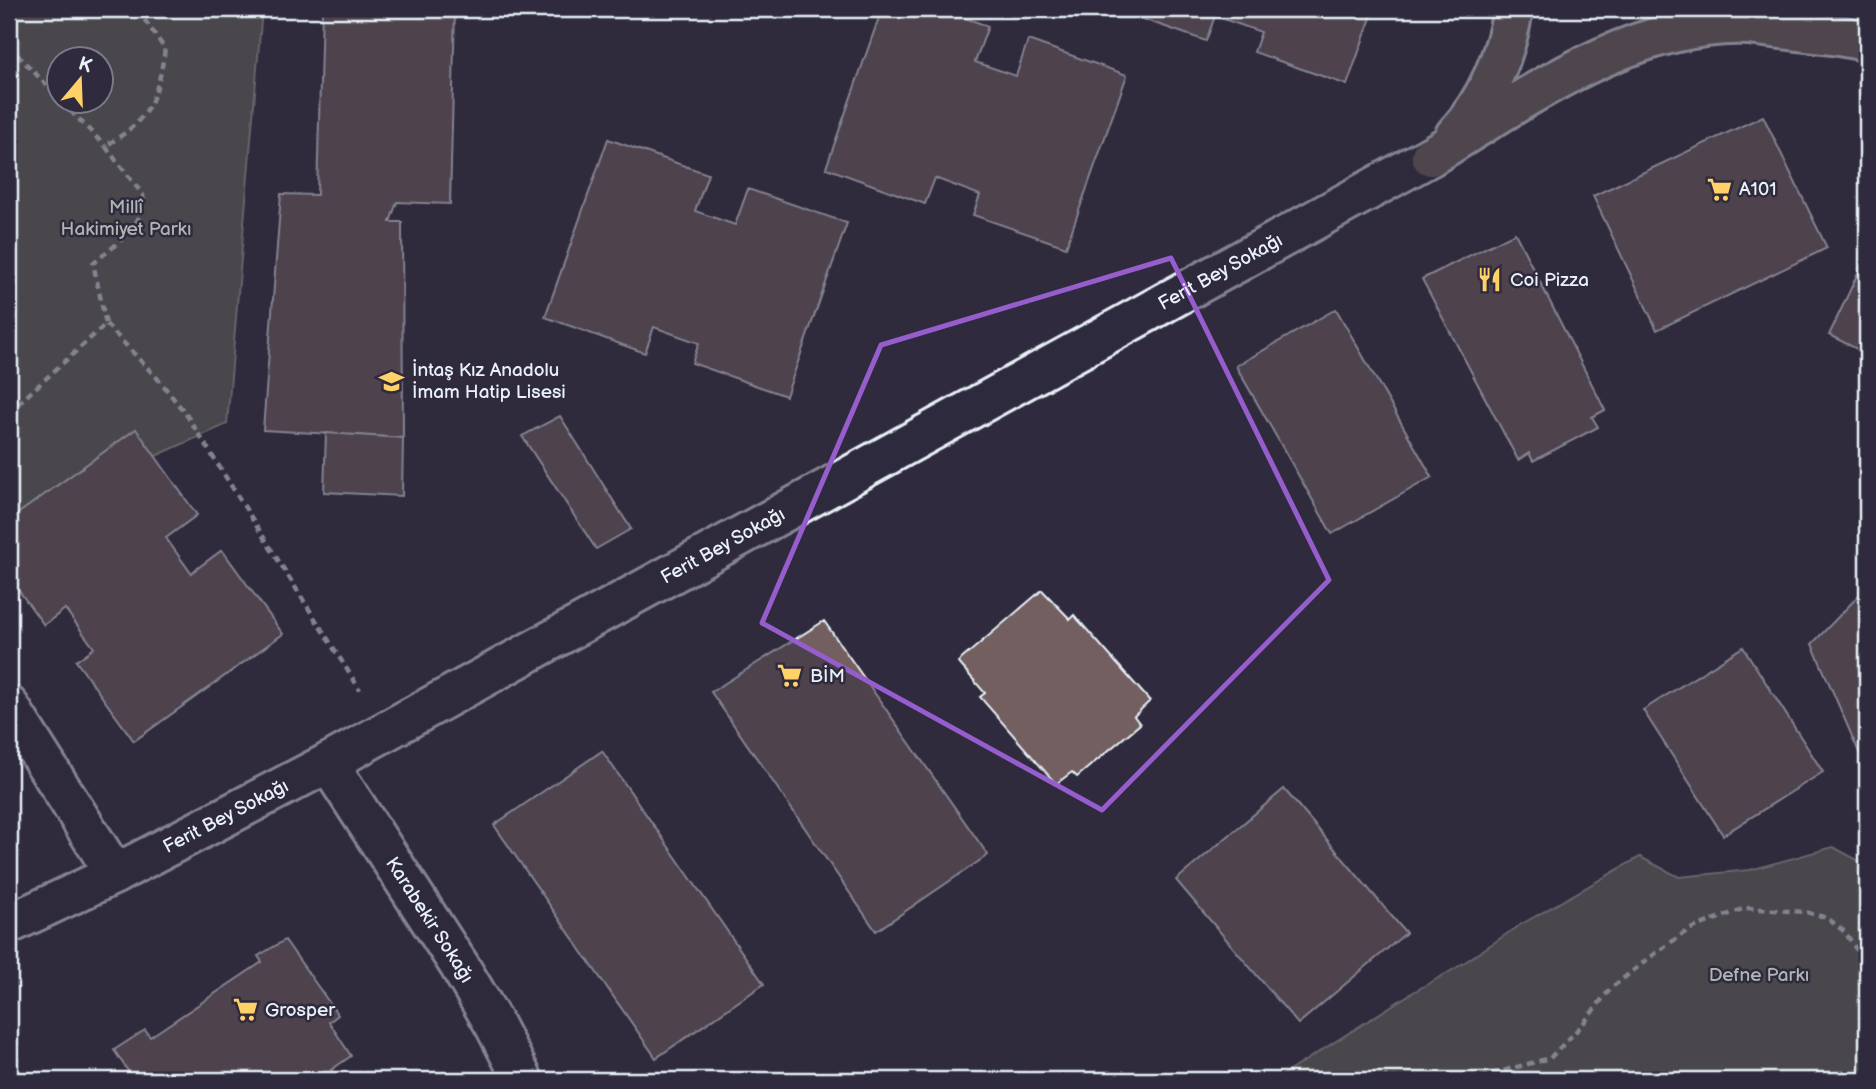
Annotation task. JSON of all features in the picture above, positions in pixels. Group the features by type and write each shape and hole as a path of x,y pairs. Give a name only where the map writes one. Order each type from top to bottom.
{"main road":[{"path":"1431,156 1457,133 1476,109 1503,52 1513,9"},
{"path":"1668,9 1707,20 1867,41"},
{"path":"1431,156 1571,72 1604,57 1692,29 1726,24 1751,25"}],"street":[{"name":"Ferit Bey Sokağı","path":"9,923 115,874 328,763 1431,156"},
{"path":"9,706 115,874"},
{"name":"Karabekir Sokağı","path":"328,763 459,965 523,1080"}],"path":[{"path":"105,146 139,122 158,90 165,49 152,27 136,9"},
{"path":"9,47 46,85"},
{"path":"76,116 105,146 143,195 141,216 127,235 93,263 106,324 158,379 190,420 363,694"},
{"path":"9,412 106,324"},
{"path":"1469,1080 1550,1058 1582,1025 1611,988 1648,959 1688,930 1745,908 1806,912 1827,918 1846,932 1867,966"},
{"path":"1382,1080 1386,1076 1401,1080"},
{"path":"1646,1080 1652,1080"}],"highlighted area":[{"path":"1171,258 1329,580 1102,810 762,623 881,345"}],"green space":[{"name":"Millî Hakimiyet Parkı","path":"9,9 262,9 227,424 9,522"},
{"name":"Defne Parkı","path":"1833,847 1867,865 1867,1080 1275,1080 1456,968 1520,925 1640,857 1679,877 1750,870"}],"building":[{"path":"322,9 455,9 450,204 397,202 390,222 402,222 403,438 263,430 281,194 317,195"},
{"path":"882,9 940,9 988,26 975,62 1016,76 1028,40 1127,75 1066,247 973,215 980,195 935,178 925,204 826,168"},
{"path":"1114,9 1374,9 1347,85 1254,52 1261,32 1215,16 1206,41"},
{"path":"1763,116 1827,248 1657,330 1593,196"},
{"path":"608,139 708,174 695,211 735,225 748,189 847,223 786,396 692,363 699,343 654,327 645,353 545,317"},
{"path":"1515,233 1605,410 1592,417 1598,427 1533,461 1529,453 1518,460 1422,279"},
{"path":"1867,254 1867,354 1829,335"},
{"path":"1336,309 1432,477 1332,534 1236,366"},
{"path":"560,416 631,529 596,549 522,436"},
{"path":"136,429 197,515 166,538 191,573 222,550 283,634 134,741 76,661 94,648 65,609 44,625 9,577 9,520"},
{"path":"326,433 403,438 402,496 324,492"},
{"path":"1867,587 1867,763 1861,757 1812,644"},
{"path":"1042,590 1070,619 1074,615 1150,701 1134,716 1140,724 1077,777 1072,772 1056,784 980,697 985,693 958,662"},
{"path":"824,621 988,855 876,931 711,692"},
{"path":"1743,647 1823,772 1723,835 1643,710"},
{"path":"602,751 764,984 656,1058 494,825"},
{"path":"1284,789 1406,933 1298,1024 1176,880"},
{"path":"285,940 338,1015 329,1022 351,1056 331,1070 338,1080 134,1080 114,1050 145,1030 150,1037 262,962 258,956"}],"place":[{"name":"A101","path":"1719,189"},
{"name":"Coi Pizza","path":"1490,280"},
{"name":"İntaş Kız Anadolu İmam Hatip Lisesi","path":"392,381"},
{"name":"BİM","path":"790,676"},
{"name":"Grosper","path":"245,1010"}]}
